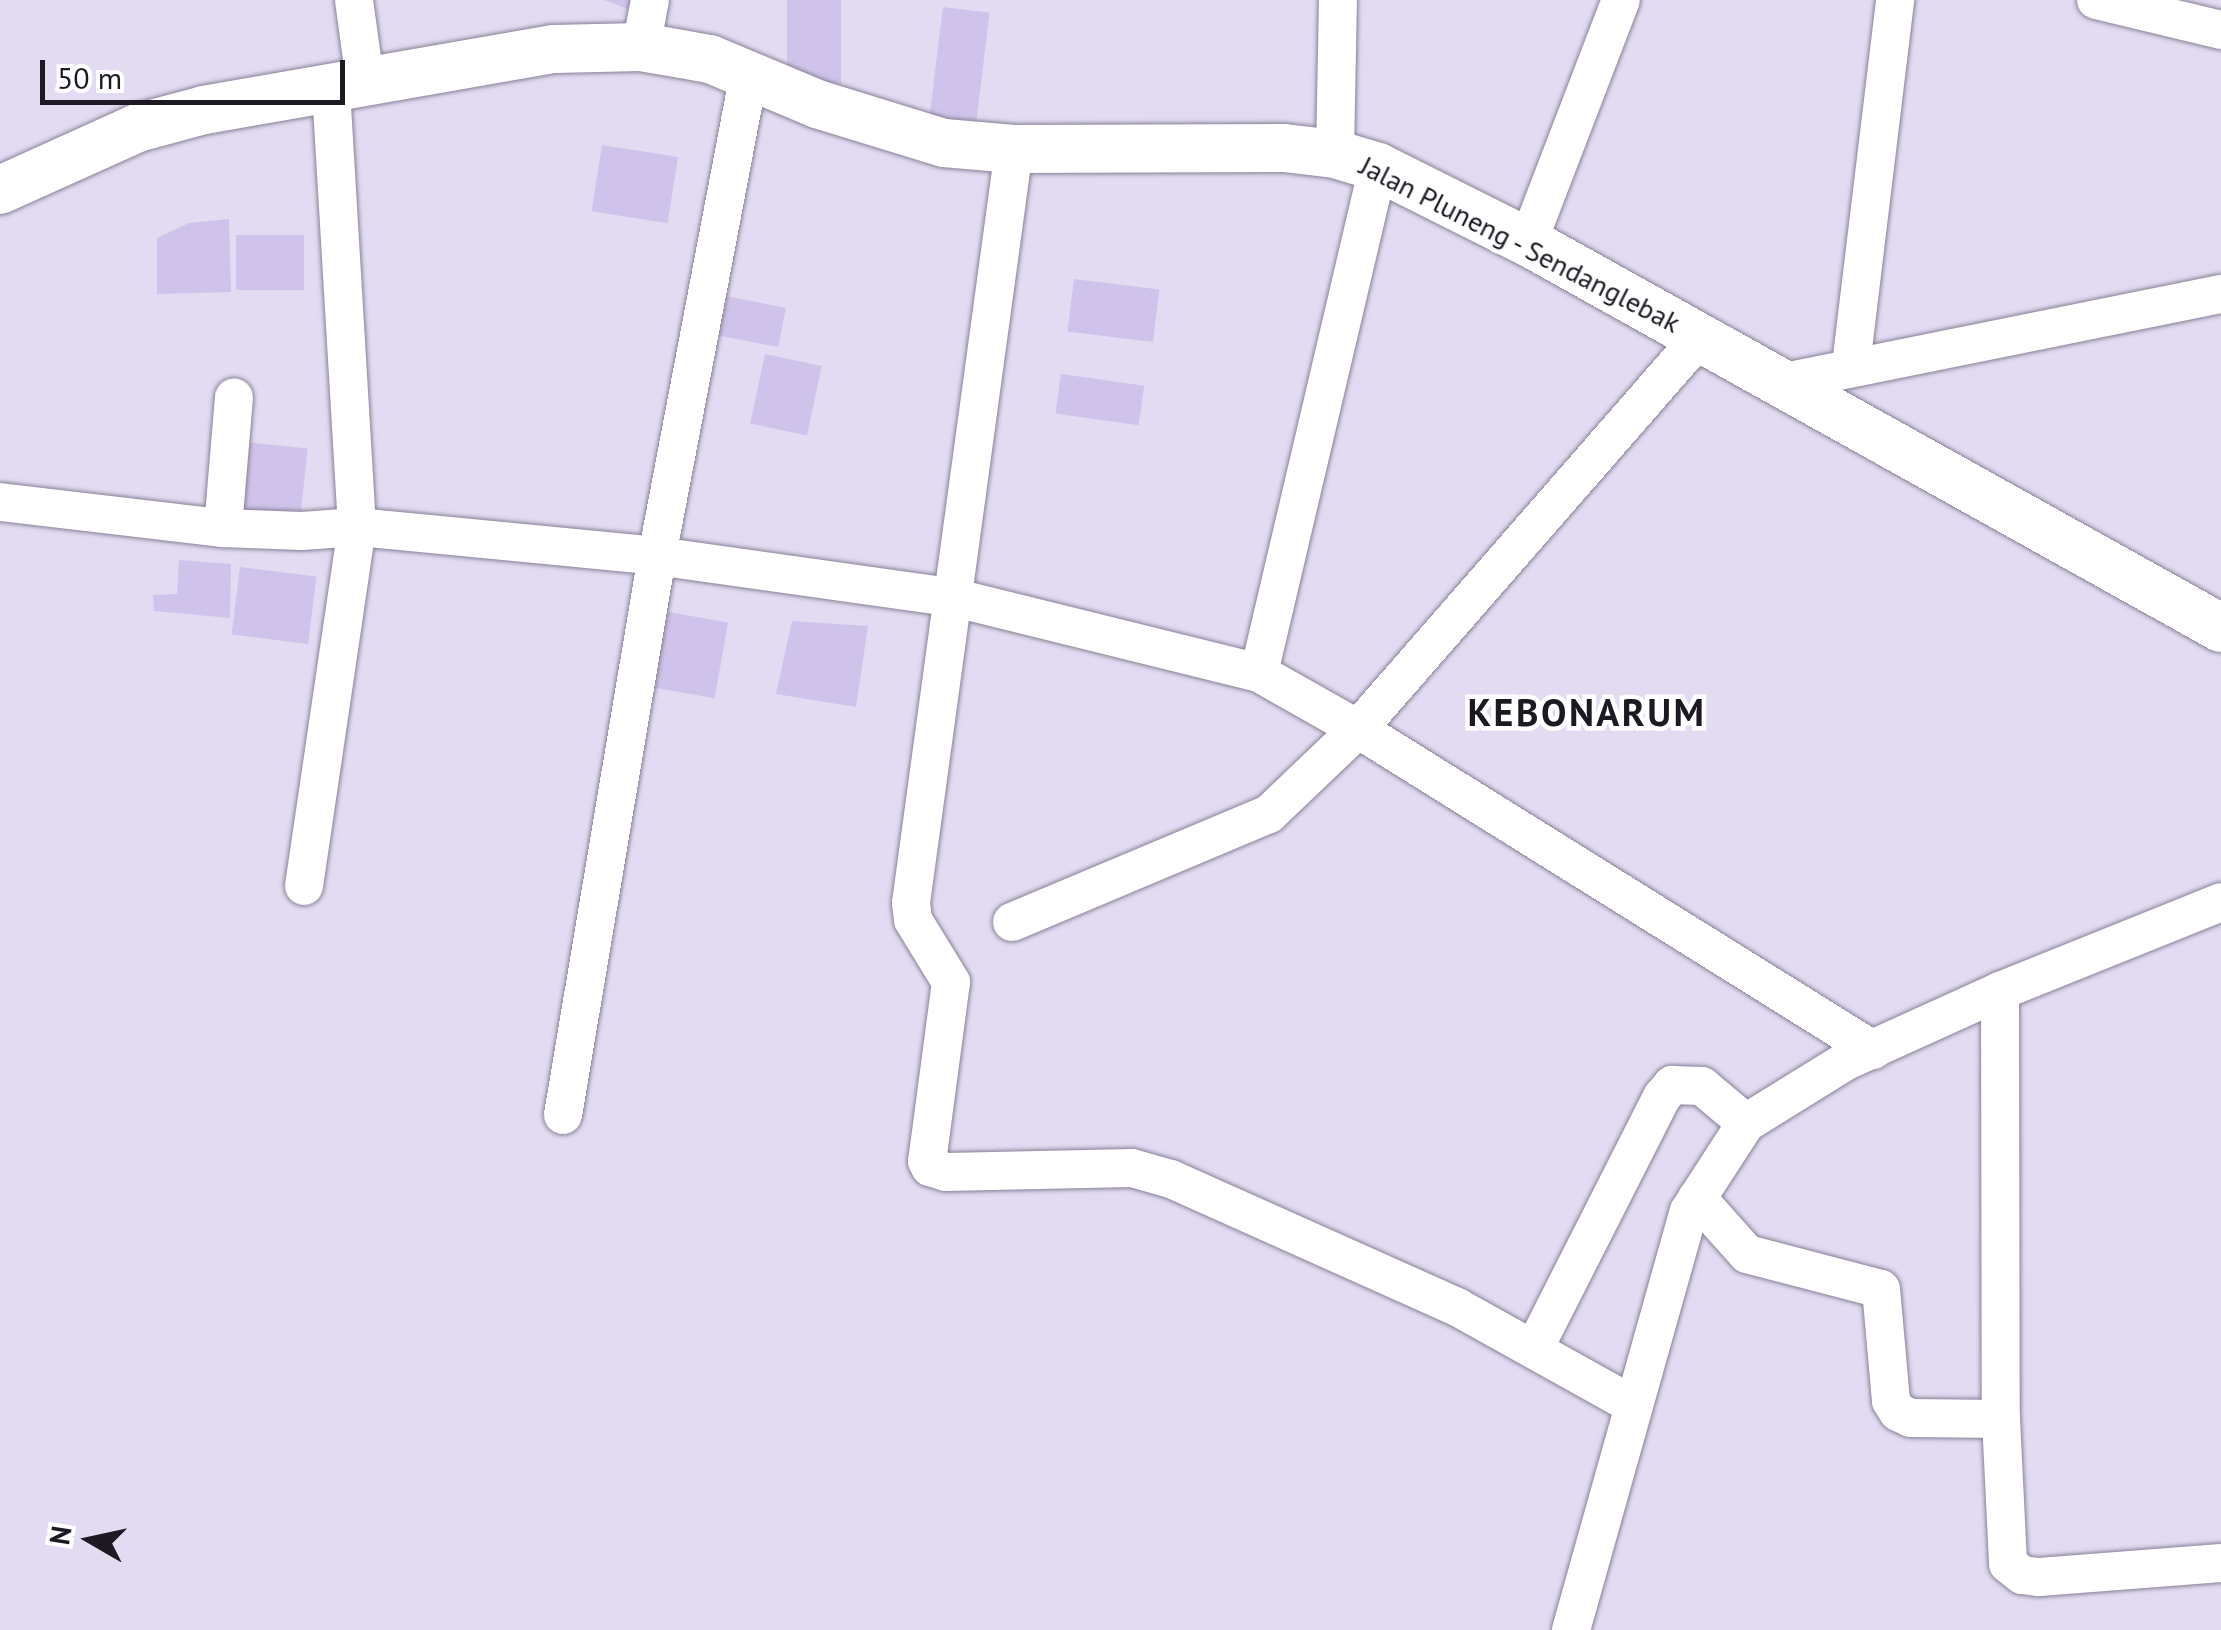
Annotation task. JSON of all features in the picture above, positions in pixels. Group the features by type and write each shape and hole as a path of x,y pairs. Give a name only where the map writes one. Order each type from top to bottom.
{"street":[{"path":"304,886 357,527 348,84 354,0"},
{"path":"640,46 650,0"},
{"path":"1259,674 1356,161 1338,0"},
{"path":"1528,242 1621,0"},
{"path":"1851,365 1895,0"},
{"path":"2096,0 2221,30"},
{"name":"Jalan Pluneng - Sendanglebak","path":"0,190 137,128 204,110 554,49 640,46 710,59 817,104 944,143 1014,148 1213,146 1356,161 1528,242 2221,628"},
{"path":"563,1115 657,556 748,72"},
{"path":"1014,148 912,903 913,920 951,982 926,1155 930,1167 946,1172 1132,1168 1171,1179 1458,1307 1631,1404"},
{"path":"1780,383 1851,365 2221,294"},
{"path":"1012,922 1269,814 1358,729 1702,336"},
{"path":"224,528 234,396"},
{"path":"0,502 224,528 302,531 357,527 657,556 956,598 1259,674 1358,729 1873,1050"},
{"path":"1570,1630 1631,1404 1689,1211 1746,1122 1873,1050 2000,991 2221,902"},
{"path":"2000,991 2005,1553 2012,1570 2039,1577 2221,1564"},
{"path":"1534,1348 1662,1097 1672,1085 1702,1086 1746,1122"},
{"path":"1698,1198 1748,1254 1881,1289 1891,1401 1898,1412 1911,1418 2002,1418"}],"building":[{"path":"604,0 636,0 633,11"},
{"path":"787,0 841,0 841,83 787,83"},
{"path":"943,7 990,13 975,136 928,130"},
{"path":"602,145 678,157 668,223 592,211"},
{"path":"229,219 231,292 157,294 157,238 189,223"},
{"path":"236,235 304,235 304,290 236,290"},
{"path":"1074,279 1159,289 1153,342 1068,332"},
{"path":"725,296 786,308 778,347 717,335"},
{"path":"765,354 822,366 807,436 750,423"},
{"path":"1061,374 1144,386 1139,425 1055,414"},
{"path":"236,441 308,449 300,524 228,517"},
{"path":"179,560 231,564 230,618 154,611 153,595 177,594"},
{"path":"240,567 316,576 308,644 232,634"},
{"path":"663,611 728,622 715,698 650,687"},
{"path":"792,621 868,626 856,707 776,694"}],"district":[{"name":"KEBONARUM","path":"1587,712"}]}
